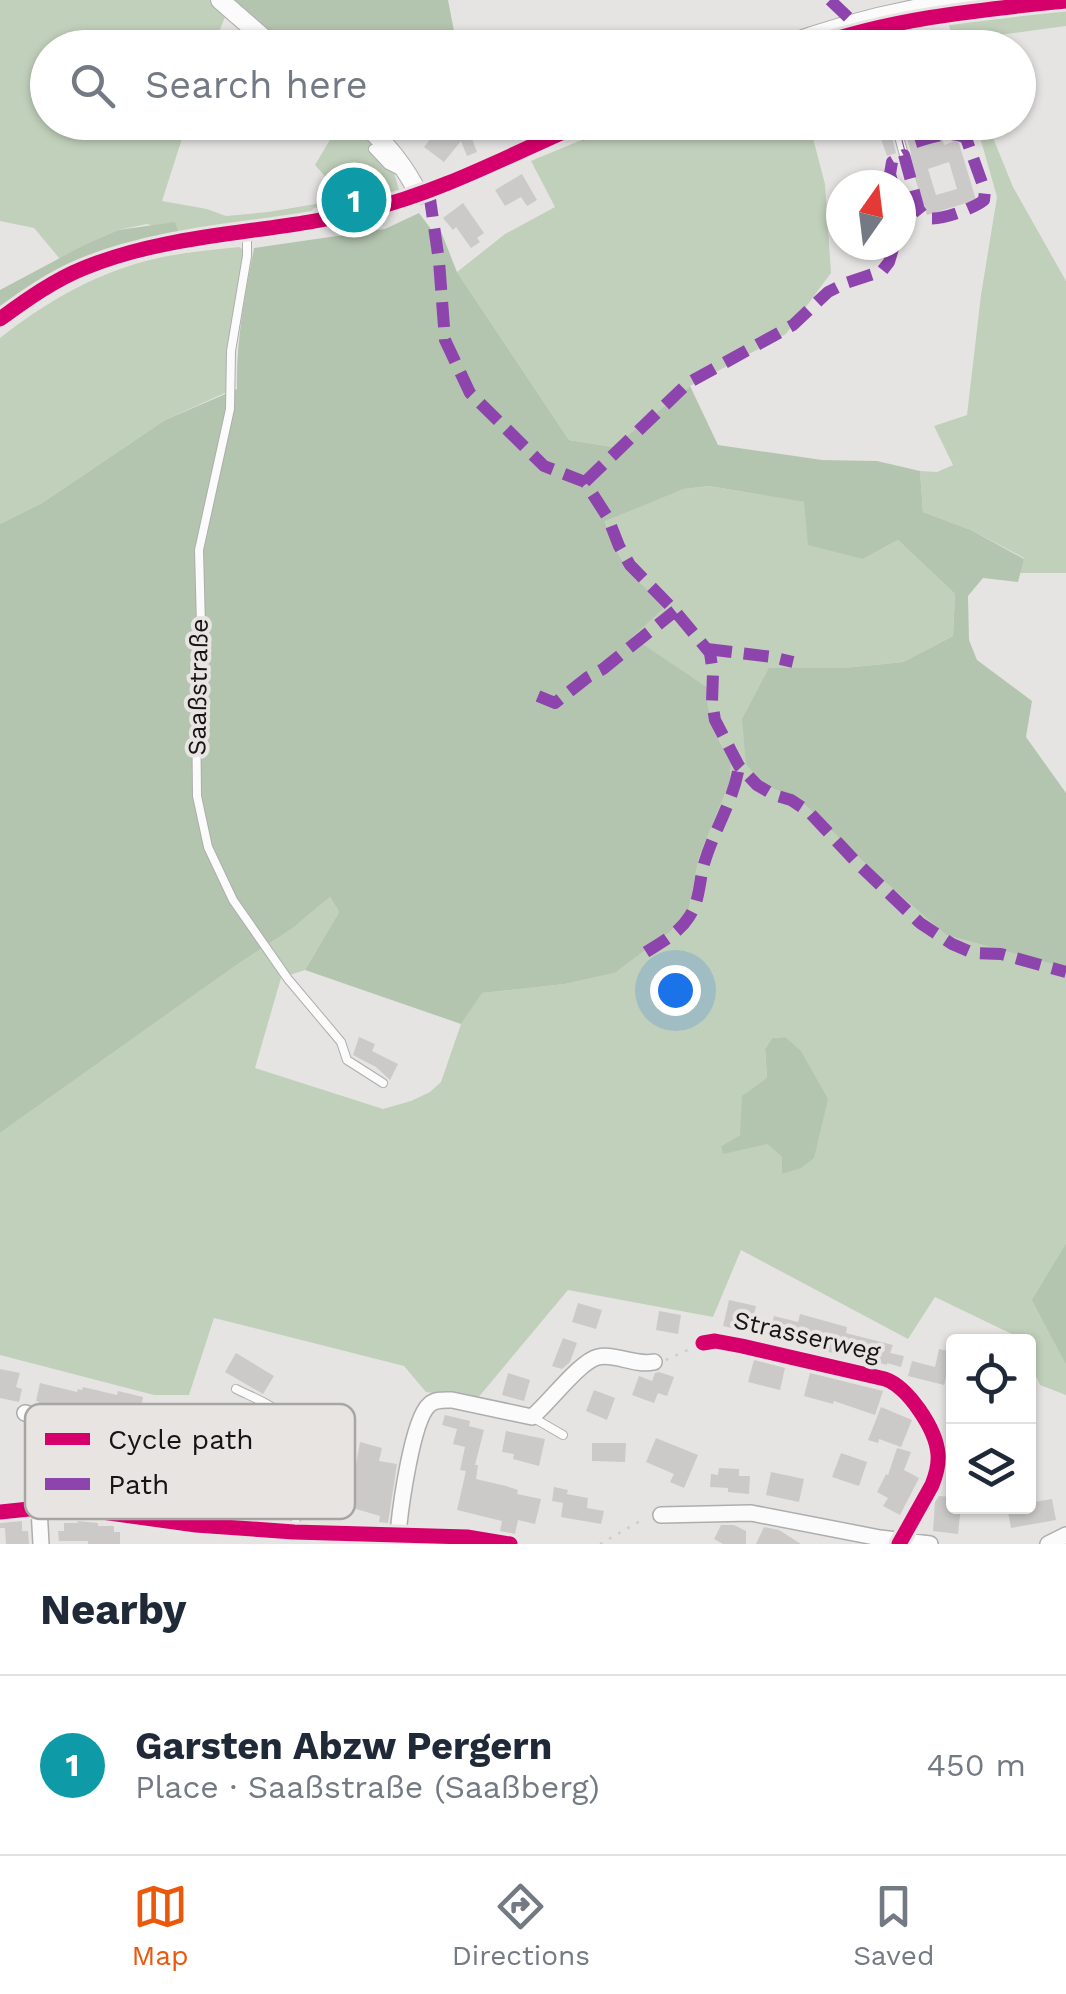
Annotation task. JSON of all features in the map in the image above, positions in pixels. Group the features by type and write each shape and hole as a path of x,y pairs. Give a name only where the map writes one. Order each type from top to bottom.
{"street":[{"path":"220,0 254,30"},
{"path":"831,30 934,4 972,0"},
{"path":"380,140 419,195"},
{"path":"0,319 81,269 117,256 182,240 350,214 419,195 545,140"},
{"name":"Strasserweg","path":"703,1343 715,1341 760,1350 884,1379 903,1388 934,1436 938,1452 932,1485 900,1542"},
{"path":"398,1535 417,1432 429,1404 452,1400 532,1417 583,1364 596,1357 654,1362"},
{"path":"0,1512 25,1509"},
{"path":"661,1516 751,1512 849,1533 930,1544"},
{"path":"40,1519 41,1544"},
{"path":"152,1519 294,1532 467,1537 510,1544"},
{"path":"196,1525 197,1519"},
{"path":"1048,1544 1066,1535"}],"lane":[{"path":"861,20 864,30"},
{"path":"900,140 904,156"},
{"path":"373,150 388,165 406,173"},
{"name":"Saaßstraße","path":"247,232 248,256 232,352 230,409 199,550 202,626 196,702 197,796 208,847 233,900 288,979 341,1042 347,1060 383,1083"},
{"path":"236,1389 263,1404"},
{"path":"532,1417 563,1435"},
{"path":"294,1532 295,1519"}],"path":[{"path":"654,1362 703,1343"},
{"path":"600,1544 640,1521 661,1516"}],"green space":[{"path":"0,0 213,0 248,30 241,30 225,17 220,30 30,30 30,140 182,140 162,201 226,216 345,199 315,165 330,140 370,140 395,166 399,190 382,197 314,208 291,218 179,234 147,224 118,230 60,259 34,228 0,221"},
{"path":"233,0 448,0 454,30 268,30"},
{"path":"934,0 1066,0 1066,26 950,30"},
{"path":"581,140 813,140 825,184 826,260 830,260 831,273 786,334 690,386 613,447 569,440 457,272 505,234 555,207 531,161"},
{"path":"981,140 994,140 1013,187 1066,281 1066,573 1020,573 1024,558 971,530 923,512 920,471 937,472 953,465 934,426 967,415 997,197"},
{"path":"419,213 431,229 440,229 457,272 569,440 613,447 690,386 718,445 822,460 877,461 920,471 923,512 971,530 1024,559 1018,582 983,578 968,596 969,640 977,660 1032,701 1026,737 1066,793 1066,968 946,935 799,799 764,785 746,764 742,719 769,668 844,668 903,662 953,636 955,594 898,540 863,559 808,545 804,502 709,486 684,489 605,521 628,568 665,607 632,637 707,687 716,735 731,763 730,782 699,857 689,908 670,932 615,973 565,984 482,993 461,1024 305,970 339,912 330,897 293,928 0,1133 0,524 42,503 165,420 237,389 244,300 254,248 385,229"},
{"path":"175,222 179,234 117,247 81,260 49,275 0,308 0,290 88,243 118,230"},
{"path":"240,247 244,252 227,355 227,392 165,420 42,503 0,524 0,338 51,302 106,274 169,256"},
{"path":"709,486 805,502 863,559 898,540 955,594 953,636 903,662 844,668 764,785 799,799 946,935 1066,968 1066,1243 1033,1300 1066,1365 1066,1395 1040,1385 1036,1376 1036,1334 1012,1334 935,1297 908,1339 741,1250 713,1317 568,1290 477,1399 426,1392 404,1366 214,1318 189,1395 154,1395 0,1355 0,1133 293,928 330,897 339,912 305,970 281,978 255,1068 383,1109 411,1101 441,1082 461,1024 481,993 565,984 615,973 670,932 689,908 699,857 730,782 731,763 716,735 707,687 631,637 664,607 628,568 605,520 684,489","holes":["785,1037 782,1173 782,1157 767,1144 721,1146 740,1135 767,1078 765,1049 772,1038"]},
{"path":"785,1037 801,1051 828,1099 814,1158 801,1168 782,1174 782,1157 767,1144 723,1154 721,1146 740,1135 742,1096 767,1078 765,1049 772,1038"},
{"path":"1066,1243 1066,1365 1032,1300"}],"building":[{"path":"429,140 473,140 477,152 467,156 461,141 444,162 424,147"},
{"path":"881,140 893,140 896,153 887,156"},
{"path":"908,140 942,140 944,145 958,140 976,200 927,215 916,170 912,170","holes":["949,162 957,189 936,195 928,169"]},
{"path":"522,174 537,200 527,206 521,197 505,206 495,190"},
{"path":"463,203 484,233 471,248 456,227 453,230 443,218"},
{"path":"359,1037 375,1044 372,1051 398,1064 390,1080 353,1055"},
{"path":"729,1300 756,1306 753,1319 772,1325 774,1316 798,1322 800,1314 847,1327 846,1333 893,1345 890,1353 904,1356 901,1367 816,1349 818,1341 798,1336 796,1343 723,1326"},
{"path":"578,1303 602,1310 596,1329 572,1322"},
{"path":"659,1311 681,1315 678,1334 656,1330"},
{"path":"563,1338 577,1343 570,1362 562,1369 552,1366"},
{"path":"939,1349 946,1351 944,1385 908,1376 912,1361 935,1367"},
{"path":"236,1353 274,1376 263,1394 225,1372"},
{"path":"754,1360 785,1368 780,1390 748,1382"},
{"path":"0,1369 20,1373 16,1387 22,1389 19,1402 0,1398"},
{"path":"659,1372 674,1377 667,1396 658,1393 654,1403 632,1395 639,1376 652,1381"},
{"path":"508,1373 530,1380 524,1401 502,1395"},
{"path":"810,1373 883,1391 875,1415 804,1396"},
{"path":"40,1383 77,1392 83,1387 143,1397 142,1404 36,1401"},
{"path":"594,1390 615,1398 607,1420 586,1411"},
{"path":"881,1407 912,1420 901,1447 879,1439 878,1443 868,1440"},
{"path":"445,1415 470,1421 469,1426 484,1430 475,1465 476,1479 541,1499 535,1524 518,1520 515,1534 500,1531 502,1521 457,1510 466,1471 460,1470 465,1447 453,1444 457,1429 442,1425"},
{"path":"506,1431 545,1439 539,1466 502,1452"},
{"path":"656,1438 698,1455 684,1488 670,1482 674,1474 646,1462"},
{"path":"360,1442 382,1448 379,1461 397,1464 388,1523 379,1522 380,1516 355,1509"},
{"path":"592,1443 626,1443 625,1462 592,1461"},
{"path":"897,1448 911,1452 904,1470 919,1478 900,1515 883,1506 888,1498 877,1492"},
{"path":"841,1453 867,1462 859,1486 832,1477"},
{"path":"719,1468 739,1469 739,1476 750,1476 749,1494 710,1487 711,1474 718,1475"},
{"path":"771,1472 804,1479 799,1502 766,1495"},
{"path":"554,1487 588,1498 587,1508 604,1511 601,1524 561,1517 563,1503 552,1501"},
{"path":"939,1496 946,1496 946,1514 960,1514 958,1534 933,1531"},
{"path":"1052,1499 1056,1520 1011,1528 1008,1514 1036,1514 1036,1502"},
{"path":"22,1521 29,1544 6,1544 5,1528 0,1528 0,1523"},
{"path":"64,1523 114,1526 114,1532 120,1532 120,1544 59,1541 58,1531 64,1531"},
{"path":"721,1525 734,1525 746,1531 746,1544 723,1544 714,1539"},
{"path":"764,1527 779,1530 801,1544 756,1544"}],"marked path":[{"path":"830,0 853,22"},
{"path":"903,146 924,140"},
{"path":"916,199 919,210 930,218 955,214 984,200 985,191 967,140"},
{"path":"891,170 892,162 904,155 908,170"},
{"path":"429,192 445,340 470,393 544,466 585,482 608,518 630,565 710,653 715,720 739,766 757,785 809,812 920,923 952,944 973,953 1001,954 1066,972"},
{"path":"585,482 688,383 793,325 828,292 882,271 890,260"},
{"path":"538,696 555,703 675,611"},
{"path":"707,649 793,662"},
{"path":"646,952 675,932 693,911 704,864 739,766"}],"cycle path":[{"path":"868,30 968,12 1066,1"},
{"path":"0,319 62,278 118,256 367,210 451,182 546,140"},
{"path":"703,1343 742,1346 885,1379 903,1391 926,1421 938,1458 932,1485 899,1544"},
{"path":"0,1512 25,1509"},
{"path":"152,1519 294,1532 467,1537 510,1544"}],"place":[{"name":"Garsten Abzw Pergern","path":"354,200"}]}
